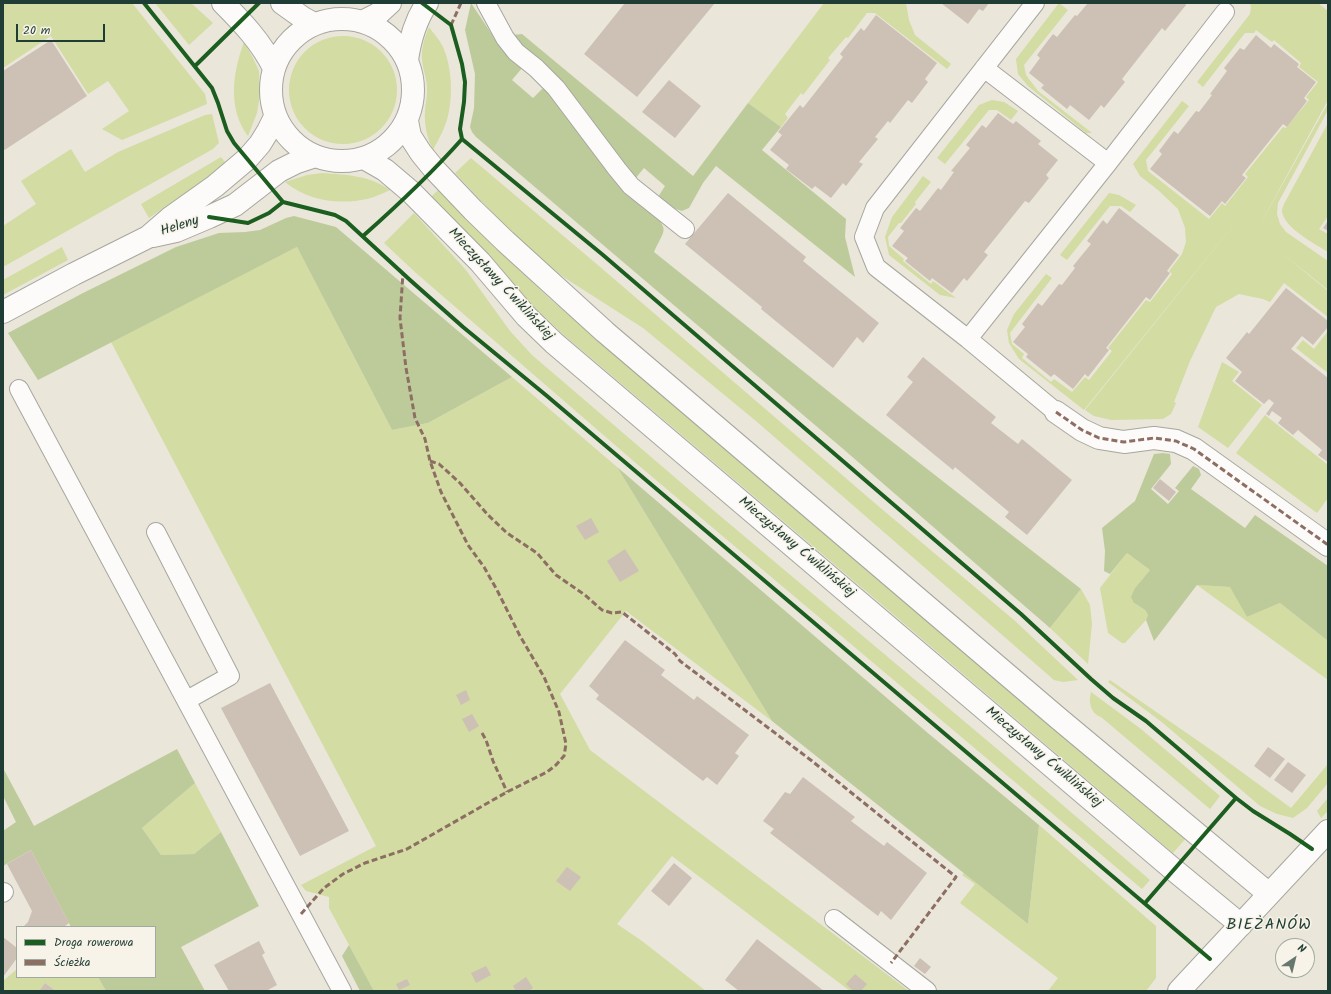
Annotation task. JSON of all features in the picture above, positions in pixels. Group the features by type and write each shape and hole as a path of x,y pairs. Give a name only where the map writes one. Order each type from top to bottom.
{"street":[{"path":"223,3 254,36 267,53 274,68"},
{"path":"282,3 314,24"},
{"path":"364,22 378,14 390,3"},
{"path":"407,60 410,40 416,22 426,3"},
{"path":"338,19 351,19 364,22 381,30 389,36 402,51 407,60 412,78 413,96 407,121 401,131 384,148 364,158 352,161 327,160 302,150 282,129 275,116 270,92 271,80 278,57 293,37 314,24 326,20 338,19"},
{"name":"Heleny","path":"3,312 148,237 170,218 215,186 246,159 260,144 275,116"},
{"path":"407,121 410,136 420,152 434,169 505,241 600,328 1058,718 1269,894"},
{"name":"Heleny","path":"148,237 176,231 210,217 234,205 279,172 297,162 315,156"},
{"name":"Mieczysławy Ćwiklińskiej","path":"364,158 384,170 411,192 480,262 526,316 554,343 1174,870 1241,925"},
{"path":"1056,412 1082,430 1099,438 1124,442 1154,438 1176,441 1194,449 1328,545"},
{"path":"1179,991 1328,832"}],"lane":[{"path":"486,3 504,38 516,52 536,68 556,88 631,186 685,229"},
{"path":"1035,3 875,208 864,237 876,267 968,339 1056,412"},
{"path":"968,339 1108,163 1225,12"},
{"path":"984,68 1108,163"},
{"path":"19,389 342,991"},
{"path":"156,532 230,676 187,700"},
{"path":"834,919 927,991"}],"green space":[{"path":"3,3 132,3 205,94 207,104 122,140 102,129 129,111 108,81 88,94 51,36 3,68"},
{"path":"155,3 191,3 213,23 189,45"},
{"path":"471,3 497,42 523,67 512,80 533,98 545,86 661,222 664,230 654,252 858,415 1081,589 1050,628 842,448 476,137 470,127 474,108 475,74 465,30"},
{"path":"824,3 906,3 909,20 915,35 951,64 947,69 875,13 867,13 848,38 846,37 828,58 830,60 803,95 801,93 785,114 788,118 781,127 748,103"},
{"path":"1059,3 1068,10 1024,65 1026,75 1038,91 1092,133 1086,133 1028,86 1018,74 1016,59"},
{"path":"1249,3 1318,3 1328,11 1328,100 1256,232 1328,103 1328,110 1278,203 1277,214 1280,224 1286,232 1328,261 1328,290 1278,250 1328,291 1328,317 1284,283 1270,302 1239,294 1216,307 1190,361 1174,402 1176,403 1171,414 1163,419 1111,420 1094,416 1085,410 1256,197 1084,410 1019,359 1009,343 1007,330 1014,314 1046,274 1052,278 1010,333 1012,344 1024,354 1022,358 1051,382 1054,379 1072,392 1085,377 1089,380 1112,351 1108,348 1146,300 1150,302 1172,274 1169,271 1182,254 1186,242 1185,228 1178,209 1158,190 1140,176 1133,164 1182,101 1189,106 1146,160 1148,171 1209,219 1222,203 1225,206 1248,177 1245,174 1283,127 1286,128 1309,100 1306,97 1318,82 1299,67 1301,63 1274,40 1272,42 1256,30 1254,33 1245,33 1203,87 1197,82 1250,14 1251,6"},
{"path":"429,27 443,47 448,63 451,81 451,99 448,116 444,129 433,150 426,126 425,109 427,89 422,55"},
{"path":"522,34 693,176 748,103 781,127 762,150 846,219 845,237 855,277 716,166 703,183 689,208 682,211 673,208 658,197 665,186 644,168 635,179 608,145 582,106 512,35"},
{"path":"343,36 364,40 381,52 393,69 397,90 393,111 381,128 364,140 343,144 322,140 305,128 293,111 289,90 293,69 305,52 322,40"},
{"path":"244,42 259,71 260,95 257,113 248,136 241,125 237,114 234,90 237,65"},
{"path":"992,100 1004,102 1018,111 1011,120 997,110 989,110 945,164 937,158 979,105"},
{"path":"212,114 219,143 213,149 3,267 3,226 36,204 21,181 71,149 85,172 118,152 205,115"},
{"path":"1328,123 1328,216 1319,229 1328,234 1328,252 1308,240 1294,229 1284,217 1282,211 1284,204"},
{"path":"221,157 225,162 212,175 149,218 141,204"},
{"path":"471,158 1014,620 1078,680 1063,682 1054,680 756,421 643,328 565,278 542,261 520,242 455,173"},
{"path":"322,173 349,175 374,181 390,190 367,199 346,202 324,200 304,194 285,182 307,175"},
{"path":"923,176 931,182 915,202 916,204 888,237 889,246 904,259 903,261 931,284 933,281 956,298 940,295 889,255 885,237 892,217"},
{"path":"440,188 497,248 550,299 1187,837 1173,853 565,336 535,308 430,198"},
{"path":"1109,193 1119,195 1136,205 1130,212 1121,206 1110,206 1067,260 1060,255"},
{"path":"414,213 466,270 510,331 532,355 1150,880 1142,889 637,464 416,273 384,243"},
{"path":"294,216 336,227 512,377 428,423 392,430 297,247 38,380 8,333 83,293 176,247 219,233 260,230"},
{"path":"62,247 68,260 3,295 3,280"},
{"path":"297,247 392,430 428,423 512,377 617,467 772,721 626,611 560,694 590,750 909,991 850,991 672,856 617,924 642,941 706,991 374,991 329,908 329,897 306,891 301,885 376,846 111,342"},
{"path":"1328,331 1328,373 1296,348 1303,340 1314,349"},
{"path":"1222,362 1239,372 1232,381 1262,405 1228,448 1198,427"},
{"path":"1265,415 1328,465 1328,498 1317,513 1236,453"},
{"path":"1154,454 1170,454 1171,464 1151,489 1168,504 1179,491 1175,488 1193,466 1199,469 1201,475 1191,489 1245,528 1255,515 1328,566 1328,641 1280,603 1247,617 1230,587 1197,585 1154,641 1146,620 1148,615 1145,610 1134,603 1131,597 1135,588 1150,570 1127,553 1110,574 1104,571 1105,551 1102,528 1135,501"},
{"path":"617,467 929,734 1039,825 1028,924 772,721"},
{"path":"1127,553 1150,570 1135,588 1134,603 1145,610 1148,615 1146,620 1125,643 1122,643 1108,633 1100,588"},
{"path":"1197,585 1231,587 1247,617 1280,603 1328,641 1328,680"},
{"path":"1081,589 1090,605 1092,624 1088,664 1050,628"},
{"path":"1110,680 1217,754 1291,808 1328,764 1328,783 1307,808 1293,818 1277,814 1260,806 1163,723 1108,682"},
{"path":"1091,692 1141,729 1220,796 1210,809 1095,713 1090,704"},
{"path":"177,749 195,783 142,828 161,855 194,854 221,832 259,906 181,947 205,991 106,991 99,978 156,978 156,926 70,926 31,850 3,866 3,831 16,822 3,796 3,768 34,826"},
{"path":"195,783 221,832 194,854 161,855 142,828"},
{"path":"1328,798 1328,811 1321,818 1317,811"},
{"path":"1039,825 1156,926 1156,978 1146,991 1048,991 1058,978 960,903 975,884 962,875 964,873 1028,924"},
{"path":"349,945 374,991 360,991 342,956"},
{"path":"16,970 16,978 99,978 106,991 56,991 45,983 39,991 3,991 3,981"}],"building":[{"path":"625,3 715,3 637,97 584,54"},
{"path":"941,3 989,3 983,11 979,9 968,24"},
{"path":"1088,3 1185,3 1186,5 1165,31 1162,28 1122,79 1125,82 1104,108 1101,105 1089,120 1070,105 1067,109 1041,88 1044,85 1029,73 1040,58 1037,55 1053,34 1057,37 1075,15 1077,16"},
{"path":"876,15 937,63 925,79 928,82 912,103 908,100 890,123 888,121 875,137 878,139 859,162 863,164 846,186 843,183 831,198 815,186 812,189 786,169 789,165 770,150 782,135 778,132 800,105 803,108 843,57 840,54 861,28 864,31"},
{"path":"1256,35 1271,48 1274,44 1299,64 1297,67 1316,82 1304,98 1307,101 1287,127 1283,124 1242,175 1246,178 1225,204 1222,201 1210,216 1150,169 1162,154 1159,151 1174,131 1178,134 1196,111 1199,112 1227,71 1224,68 1240,48 1244,50"},
{"path":"51,40 87,96 3,151 3,71"},
{"path":"669,80 701,106 675,138 642,112"},
{"path":"998,113 1013,124 1016,121 1041,141 1038,144 1058,160 1046,175 1049,178 1029,203 1025,201 984,252 988,255 967,281 964,278 952,293 932,278 930,281 905,261 908,258 892,246 904,231 900,228 916,208 920,211 938,188 941,190 954,172 951,171 970,148 966,145 982,125 986,128"},
{"path":"728,193 806,257 803,261 879,323 863,343 857,337 833,368 685,244"},
{"path":"1119,208 1179,255 1167,271 1170,273 1150,300 1146,297 1106,348 1109,350 1088,377 1085,374 1073,389 1054,374 1051,377 1026,357 1028,354 1013,342 1025,327 1022,324 1038,303 1042,306 1059,284 1062,285 1075,268 1073,266 1091,244 1087,241 1103,220 1107,224"},
{"path":"1328,221 1328,231 1323,228"},
{"path":"1286,288 1328,321 1328,327 1313,345 1302,336 1291,349 1328,378 1328,462 1318,455 1322,450 1298,430 1293,435 1278,423 1282,418 1272,411 1269,416 1266,414 1274,403 1269,399 1264,404 1235,381 1242,372 1226,358 1247,332 1249,334"},
{"path":"923,357 996,417 991,423 1018,444 1022,439 1072,480 1027,535 1005,517 1009,512 955,467 953,470 886,415 913,382 907,377"},
{"path":"1160,479 1176,492 1169,501 1153,488"},
{"path":"591,518 599,532 585,540 576,526"},
{"path":"625,549 639,571 620,582 607,561"},
{"path":"625,640 665,670 661,675 694,700 697,696 749,735 735,753 739,756 717,785 707,777 703,781 596,699 599,695 589,686"},
{"path":"270,683 349,831 300,856 221,708"},
{"path":"466,690 470,700 461,705 456,695"},
{"path":"472,714 479,726 469,732 462,719"},
{"path":"1268,747 1285,759 1270,778 1254,766"},
{"path":"1288,762 1306,775 1292,793 1274,780"},
{"path":"803,777 855,817 851,821 884,846 887,842 927,873 891,920 881,911 878,916 770,833 774,829 763,821 785,792 790,794"},
{"path":"31,850 69,923 65,926 24,926 28,922 32,911 7,864"},
{"path":"674,863 692,878 669,906 651,891"},
{"path":"567,867 581,877 570,891 556,881"},
{"path":"3,937 16,947 16,959 3,977"},
{"path":"757,939 824,991 739,991 725,980"},
{"path":"259,941 265,953 262,955 277,985 266,991 229,991 214,965"},
{"path":"920,958 931,967 925,974 914,966"},
{"path":"486,966 491,975 476,983 471,973"},
{"path":"855,974 867,984 861,991 853,991 846,984"},
{"path":"526,977 533,988 529,991 516,991 513,986"},
{"path":"407,979 410,985 399,990 396,984"},
{"path":"45,983 56,991 39,991"}],"marked path":[{"path":"451,25 461,3"},
{"path":"301,914 324,888 343,874 365,863 407,849 507,792 547,772 564,756 566,744 559,712 544,677 520,636 484,567 468,545 441,492 430,461 425,439 415,418 406,368 400,318 403,273"},
{"path":"1056,412 1082,430 1099,438 1124,442 1154,438 1176,441 1194,449 1328,545"},
{"path":"430,461 439,464 460,483 488,515 507,533 537,553 556,575 585,595 602,610 612,613 622,612 675,654 680,661 812,761 956,877 891,963"},
{"path":"482,733 507,792"}],"cycle path":[{"path":"144,3 212,88 227,131 234,143 283,202 335,215 346,221 463,327 547,396 1210,959"},
{"path":"195,66 259,3"},
{"path":"422,3 451,25 462,64 465,82 460,129 462,139 603,255 1021,614 1113,698 1146,721 1253,811 1312,849"},
{"path":"363,236 414,189 462,139"},
{"path":"209,217 248,223 269,213 283,202"},
{"path":"1145,903 1236,798"}],"district":[{"name":"BIEŻANÓW","path":"1269,926"}]}
